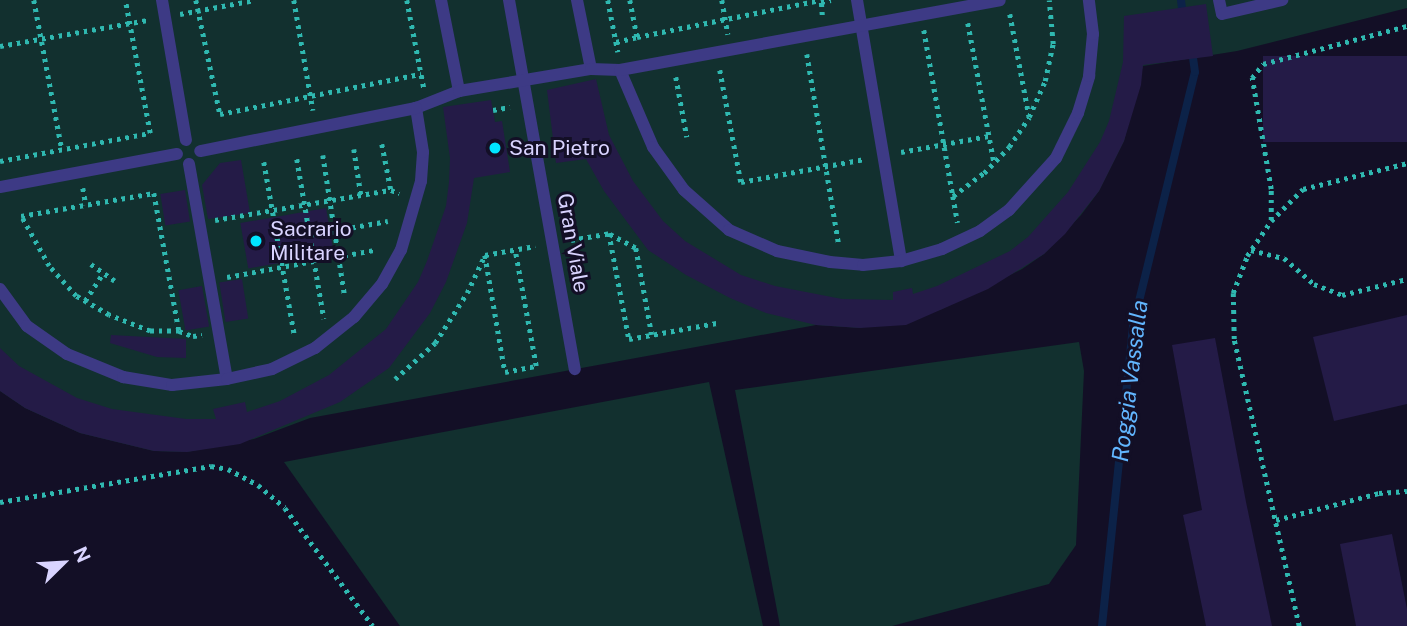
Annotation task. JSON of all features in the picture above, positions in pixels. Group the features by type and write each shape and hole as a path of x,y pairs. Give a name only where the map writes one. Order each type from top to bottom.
{"lane":[{"path":"162,0 186,141"},
{"path":"441,0 459,92"},
{"name":"Gran Viale","path":"509,0 575,369"},
{"path":"577,0 591,69"},
{"path":"857,0 901,261"},
{"path":"200,151 422,105 459,92 591,69 620,70 1000,0"},
{"path":"620,70 653,147 684,190 729,230 777,251 842,263 901,261 942,249 980,231 1009,210 1056,158 1078,113 1089,76 1093,34 1089,0"},
{"path":"1219,0 1222,15 1282,0"},
{"path":"0,289 27,326 67,354 123,377 172,385 227,379 272,369 315,348 354,317 383,284 395,261 417,199 423,152 422,105"},
{"path":"186,141 194,142 200,151 199,158 189,164 182,162 177,154 179,145 186,141"},
{"path":"0,187 177,154"},
{"path":"189,164 227,379"}],"path":[{"path":"34,0 62,149"},
{"path":"0,161 150,132 125,0"},
{"path":"196,0 220,114 421,74"},
{"path":"0,46 255,0"},
{"path":"294,0 316,129"},
{"path":"407,0 421,74 422,105"},
{"path":"608,0 620,70"},
{"path":"630,0 637,37"},
{"path":"722,0 730,49"},
{"path":"616,42 820,0"},
{"path":"1008,0 1029,117"},
{"path":"921,14 953,196 963,191 994,163 1029,117 1045,81 1053,44 1049,0"},
{"path":"965,6 994,163"},
{"path":"1271,221 1271,189 1252,78 1263,64 1407,26"},
{"path":"804,36 842,263"},
{"path":"717,52 741,182 989,136"},
{"path":"673,59 687,137"},
{"path":"383,144 391,190"},
{"path":"354,149 361,195"},
{"path":"323,155 346,301"},
{"path":"297,159 324,318"},
{"path":"264,162 294,333"},
{"path":"1299,626 1234,339 1233,293 1251,250 1271,221 1303,189 1407,163"},
{"path":"200,222 391,190 417,199"},
{"path":"154,193 179,331 150,331 109,315 86,301 49,266 21,216 154,193"},
{"path":"310,235 388,221"},
{"path":"609,233 636,248 652,335"},
{"path":"210,280 374,250"},
{"path":"485,255 505,372 536,366 515,250"},
{"path":"1251,250 1284,258 1314,284 1342,295 1407,279"},
{"path":"91,264 115,281"},
{"path":"86,301 103,273"},
{"path":"0,502 211,466 228,469 258,485 285,508 373,626"},
{"path":"1276,520 1379,493 1407,491"}],"green space":[{"path":"0,0 1407,0 1407,8 1237,51 1143,66 1124,141 1099,191 1081,215 1044,254 1022,269 940,310 860,328 816,325 310,418 254,439 187,452 154,451 80,433 25,408 0,391"},
{"path":"1079,342 1084,371 1076,545 1049,584 892,626 780,626 735,390"},
{"path":"709,382 763,626 400,626 284,462"}],"building":[{"path":"1206,4 1213,56 1143,65 1141,85 1124,141 1099,191 1065,234 1044,254 988,289 906,325 860,328 816,325 766,313 730,298 686,275 648,250 604,191 586,159 556,163 547,90 596,79 609,135 633,181 663,221 685,241 741,275 775,286 842,299 893,300 893,292 912,288 913,294 937,286 1010,251 1028,237 1068,192 1100,142 1109,121 1123,62 1124,16"},
{"path":"1263,56 1407,56 1407,142 1263,142"},
{"path":"491,100 495,122 502,121 510,172 474,178 467,223 446,282 430,313 389,368 340,402 240,444 187,452 154,451 80,433 25,408 0,391 0,348 19,366 77,398 112,409 186,419 216,419 213,409 245,402 247,412 280,401 329,375 386,329 418,282 427,261 446,206 449,182 450,158 443,107"},
{"path":"241,160 250,213 208,219 202,185 220,163"},
{"path":"185,190 190,222 165,226 160,194"},
{"path":"326,208 334,253 248,268 240,223"},
{"path":"242,279 248,319 226,322 219,283"},
{"path":"202,286 209,326 185,331 178,290"},
{"path":"1407,315 1407,404 1334,421 1313,337"},
{"path":"111,335 186,339 186,358 157,357 110,343"},
{"path":"1215,338 1272,626 1206,626 1183,515 1202,510 1172,345"},
{"path":"1392,534 1407,609 1407,626 1356,626 1340,544"}],"waterway":[{"name":"Roggia Vassalla","path":"1181,0 1182,8"},
{"name":"Roggia Vassalla","path":"1102,626 1133,326 1195,72 1193,58"}],"place":[{"name":"San Pietro","path":"495,148"},
{"name":"Sacrario Militare","path":"256,241"}]}
